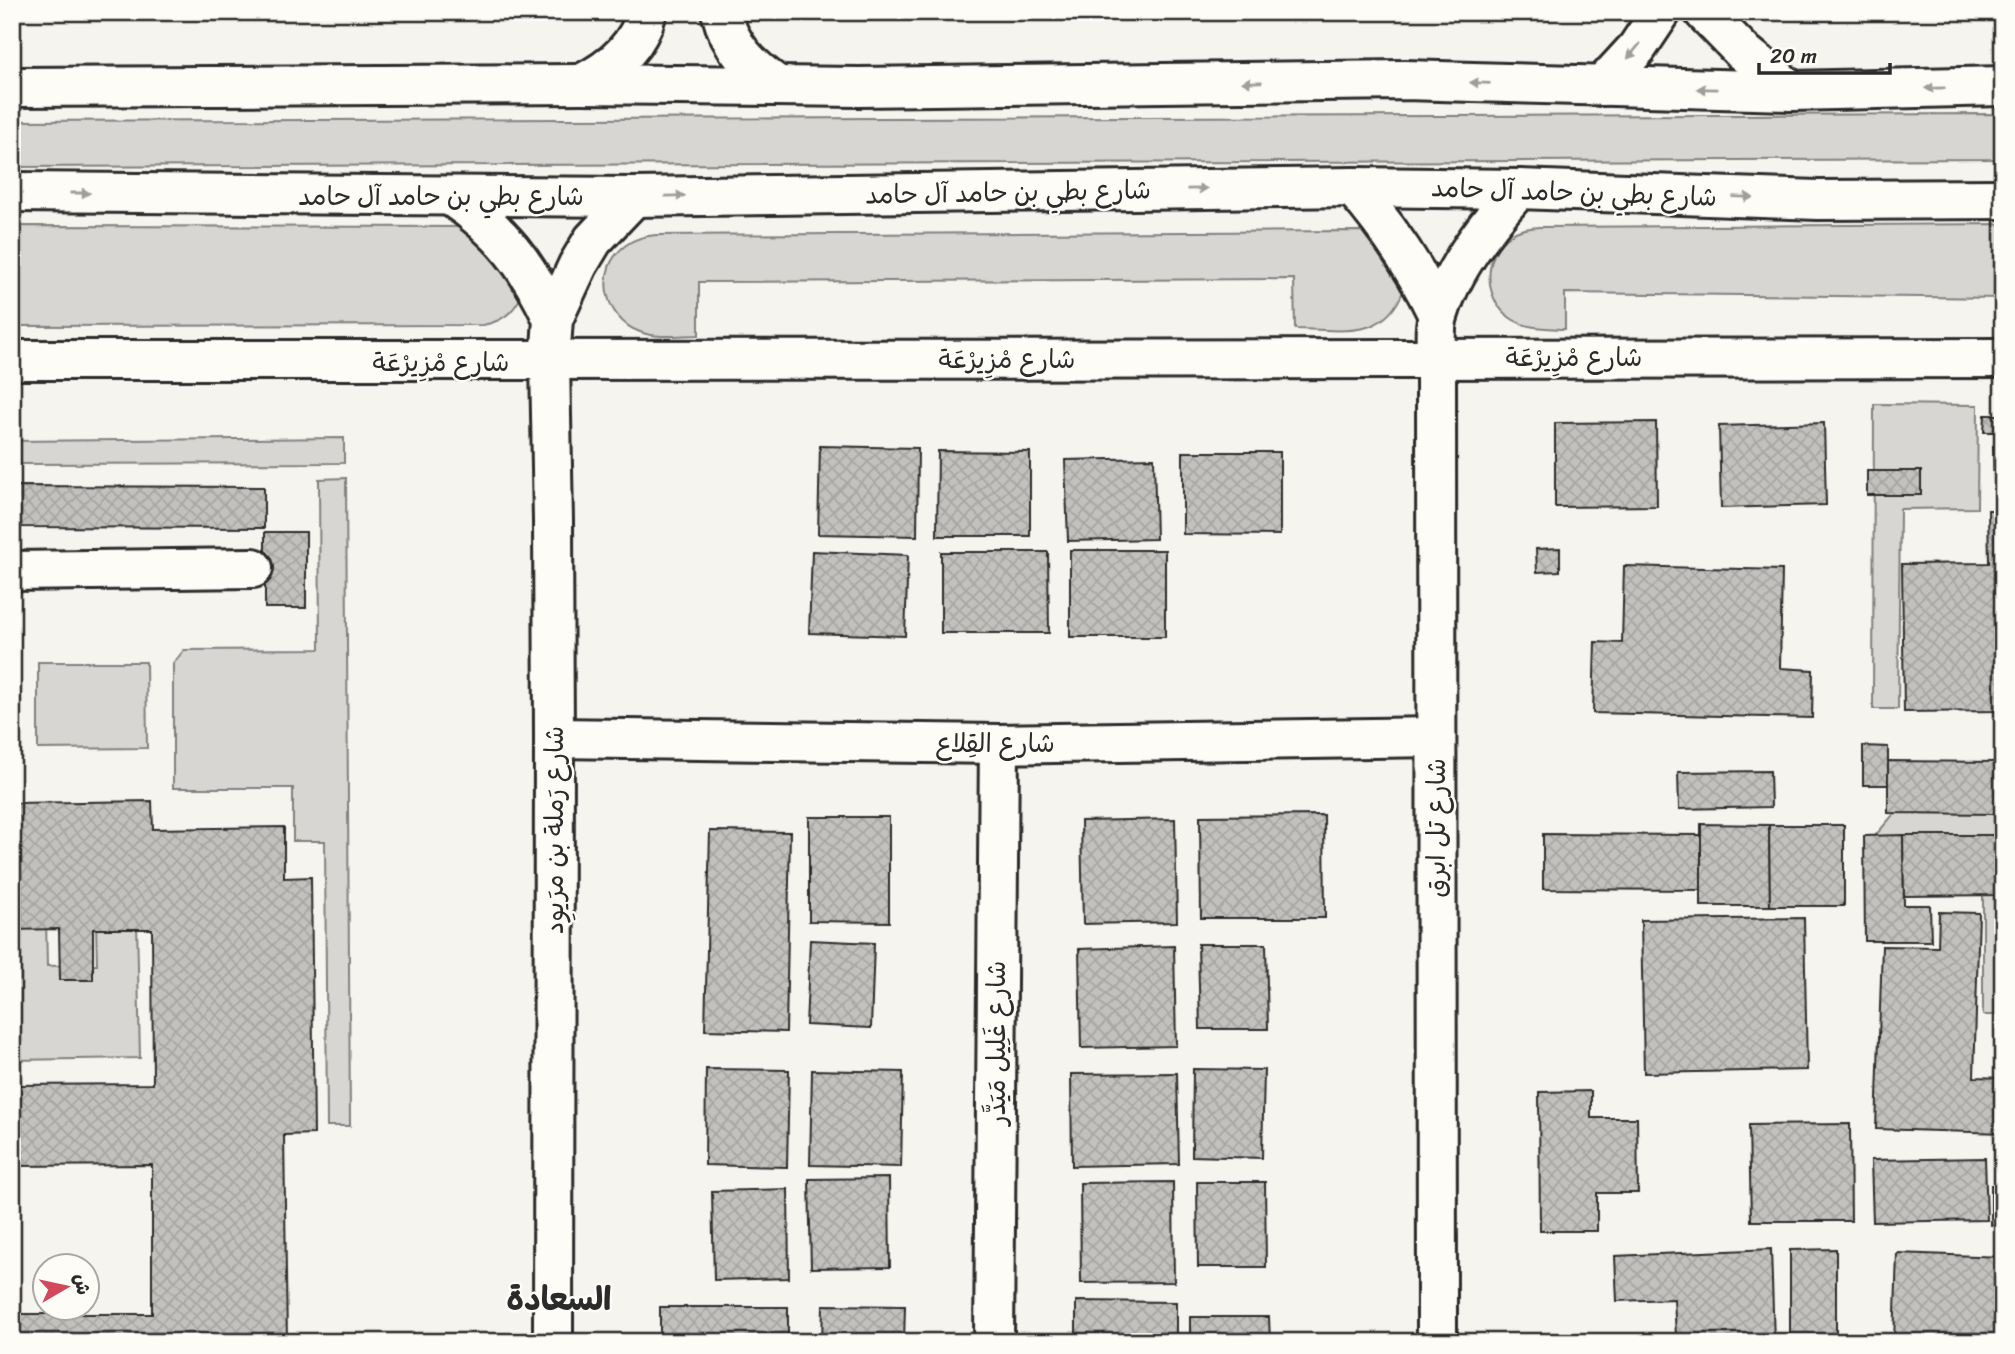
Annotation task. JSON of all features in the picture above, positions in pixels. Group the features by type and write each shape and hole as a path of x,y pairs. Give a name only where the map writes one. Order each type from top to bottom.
{"street":[{"path":"581,84 601,74 619,60 634,42 647,12"},
{"path":"721,12 733,45 746,61 778,86"},
{"path":"1602,86 1637,48 1661,12"},
{"path":"1704,12 1742,51 1792,91"},
{"path":"12,87 581,84 778,86 1405,80 1792,91 2003,86"},
{"name":"شارع بطي بن حامد آل حامد","path":"12,192 634,197 1353,187 1519,189 1818,200 2003,199"},
{"name":"شارع تل ابرق","path":"1353,187 1392,234 1438,315"},
{"name":"شارع تل ابرق","path":"1437,1342 1438,315 1464,261 1493,219 1519,189"},
{"name":"شارع رَملة بن مرَيوِد","path":"452,196 479,214 523,262 553,319"},
{"name":"شارع رَملة بن مرَيوِد","path":"553,1342 554,521 550,362 553,319 593,240 634,197"},
{"name":"شارع مْزِيرْعَة","path":"12,360 550,362 1436,357 2003,358"},
{"path":"12,570 253,568"},
{"name":"شارع القِلاع","path":"554,738 999,744 1436,737"},
{"name":"شارع غَلِيل مَيَدَّر","path":"994,1342 999,744"}],"shaded area":[{"path":"2003,114 2003,159 12,167 12,121"},
{"path":"2003,224 2003,298 1565,293 1565,329 1531,326 1512,319 1502,311 1491,290 1490,266 1500,245 1516,232 1536,227"},
{"path":"12,226 486,227 526,285 510,312 499,320 483,325 12,326"},
{"path":"1372,233 1404,289 1396,306 1385,318 1360,329 1345,330 1295,329 1294,279 699,282 699,335 654,335 628,326 618,316 607,293 606,280 609,267 626,245 656,235"},
{"path":"1874,404 1978,405 1977,508 1900,509 1898,709 1873,709"},
{"path":"344,438 344,463 12,464 12,441"},
{"path":"346,478 350,1126 327,1126 325,841 293,841 293,788 173,788 173,664 184,650 320,649 319,479"},
{"path":"38,662 146,662 147,748 38,749"},
{"path":"1898,809 2003,809 2003,832 1996,832 1996,1015 1983,1015 1983,880 1923,880 1870,907 1868,844"},
{"path":"46,918 47,966 97,965 96,923 137,922 140,1058 12,1060 12,919"}],"building":[{"path":"1985,415 2003,415 2003,432 1984,432"},
{"path":"1656,422 1657,506 1555,507 1555,423"},
{"path":"1824,423 1826,505 1721,508 1719,426"},
{"path":"2003,445 2003,485 1994,485 1993,446"},
{"path":"820,446 918,448 917,536 818,534"},
{"path":"938,451 1030,452 1030,536 937,536"},
{"path":"1183,452 1280,452 1280,535 1183,534"},
{"path":"1154,458 1156,539 1068,541 1065,460"},
{"path":"1867,471 1921,471 1921,495 1867,495"},
{"path":"12,486 264,487 264,528 12,527"},
{"path":"1988,510 2003,510 2003,711 1904,712 1902,564 1989,563"},
{"path":"265,532 306,532 306,608 265,608"},
{"path":"1560,548 1560,571 1537,572 1536,549"},
{"path":"1070,550 1165,550 1165,637 1070,637"},
{"path":"812,551 908,555 905,636 809,633"},
{"path":"941,552 1048,552 1049,633 941,633"},
{"path":"1624,566 1782,570 1780,668 1813,670 1812,718 1593,713 1595,642 1622,643"},
{"path":"1863,746 1888,747 1888,785 1863,785"},
{"path":"1888,761 1999,762 1999,814 1888,813"},
{"path":"1999,762 2003,762 2003,814 1999,814"},
{"path":"1770,771 1771,807 1679,809 1678,772"},
{"path":"152,801 153,829 284,827 284,878 311,877 314,1134 284,1135 287,1342 12,1342 12,1314 32,1314 32,1322 102,1322 102,1314 152,1314 152,1165 12,1166 12,1085 153,1084 152,929 93,929 93,980 60,980 59,929 12,930 12,803"},
{"path":"1324,815 1325,918 1201,918 1200,816"},
{"path":"809,817 889,817 889,922 809,921"},
{"path":"1175,819 1177,922 1083,924 1081,821"},
{"path":"1701,824 1769,825 1770,906 1701,906"},
{"path":"1769,825 1844,825 1844,906 1770,906"},
{"path":"710,831 790,832 786,1032 705,1030"},
{"path":"1543,834 1701,835 1701,890 1543,889"},
{"path":"1903,835 1904,905 1930,905 1931,941 1865,941 1864,836"},
{"path":"1903,835 2001,835 2001,895 1904,896"},
{"path":"1939,912 1979,913 1974,1077 2003,1078 2003,1133 1876,1129 1882,946 1938,947"},
{"path":"1804,918 1807,1070 1644,1073 1641,920"},
{"path":"810,940 874,943 871,1028 806,1025"},
{"path":"1198,944 1266,944 1268,1029 1200,1029"},
{"path":"1174,946 1176,1046 1081,1048 1079,949"},
{"path":"706,1069 789,1070 787,1167 705,1165"},
{"path":"1193,1069 1264,1070 1262,1158 1192,1156"},
{"path":"812,1070 903,1072 901,1167 810,1165"},
{"path":"1177,1073 1179,1164 1072,1166 1071,1074"},
{"path":"1591,1091 1591,1118 1637,1118 1638,1193 1597,1193 1597,1231 1540,1231 1539,1092"},
{"path":"1850,1124 1851,1221 1751,1221 1749,1125"},
{"path":"1985,1158 1987,1220 1873,1222 1871,1160"},
{"path":"889,1178 890,1267 811,1268 809,1179"},
{"path":"1173,1182 1174,1282 1081,1283 1080,1183"},
{"path":"1197,1182 1265,1182 1266,1267 1198,1267"},
{"path":"1991,1185 2003,1185 2003,1225 1991,1225"},
{"path":"788,1189 789,1278 714,1280 712,1191"},
{"path":"1771,1249 1774,1342 1622,1342 1622,1338 1676,1336 1674,1299 1617,1301 1615,1256"},
{"path":"1836,1249 1836,1342 1790,1342 1790,1250"},
{"path":"1897,1253 2003,1257 2003,1342 1894,1342"},
{"path":"1076,1301 1176,1302 1176,1342 1076,1342"},
{"path":"823,1305 905,1306 904,1342 822,1342"},
{"path":"660,1307 788,1307 788,1342 660,1342"},
{"path":"1190,1317 1269,1317 1270,1342 1190,1342"}],"district":[{"name":"السعادة","path":"559,1299"}]}
